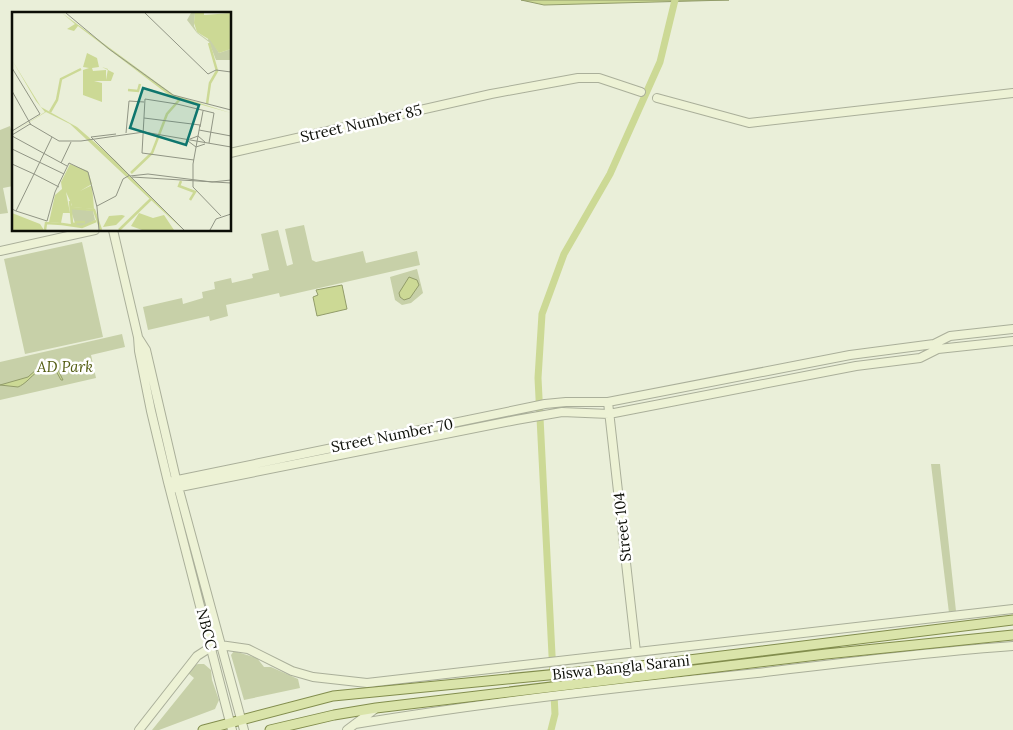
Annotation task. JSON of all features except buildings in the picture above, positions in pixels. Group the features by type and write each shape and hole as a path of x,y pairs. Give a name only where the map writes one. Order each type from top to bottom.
{"main road":[{"name":"Biswa Bangla Sarani","path":"203,730 231,726 240,719 333,696 396,685 536,675 777,650 1013,620"},
{"name":"Biswa Bangla Sarani","path":"270,730 334,715 376,708 539,692 563,686 826,654 1013,635"}],"street":[{"name":"Street Number 85","path":"231,152 491,94 583,77 599,78 641,92"},
{"path":"657,98 749,123 1013,93"},
{"path":"0,250 90,231"},
{"path":"112,231 138,337 146,350 177,482 244,730"},
{"name":"Street Number 70","path":"169,485 545,404 608,402 850,355 934,344 950,336 1013,329"},
{"name":"NBCC","path":"138,337 139,352 151,410 231,726"},
{"name":"Street Number 70","path":"177,482 547,414 562,412 609,414 856,366 920,358 938,349 1013,341"},
{"name":"Street 104","path":"608,402 636,652"},
{"path":"140,730 193,661 211,647 220,644 248,649 292,671 326,680 396,685 535,664 1013,609"},
{"path":"355,724 539,692 560,695 904,656 1013,646"},
{"path":"347,730 376,708"}],"green space":[{"path":"10,126 12,134 12,186 3,188 8,213 0,214 0,130"},
{"path":"304,225 312,260 316,262 363,251 366,263 417,251 420,265 280,297 279,293 226,305 228,316 210,321 209,316 148,330 143,307 182,298 183,304 203,298 202,292 215,289 214,282 231,278 232,283 253,278 252,274 269,270 261,234 278,230 287,266 293,264 285,229"},
{"path":"82,242 103,337 25,354 4,259"},
{"path":"417,269 423,293 411,303 402,305 395,300 390,277"},
{"name":"AD Park","path":"122,334 125,347 91,355 96,378 0,400 0,362"},
{"path":"931,464 940,464 956,611 949,613"},
{"path":"234,651 257,658 264,667 271,667 298,679 300,688 244,700 231,655"},
{"path":"204,664 211,670 212,680 219,700 215,709 159,730 152,730 194,678 188,673 193,666"}],"shaded area":[{"path":"521,0 729,0 544,5"},
{"path":"409,277 417,280 419,285 410,298 404,300 400,297 399,293"},
{"path":"342,285 347,309 317,316 313,297 318,295 316,290"},
{"path":"51,366 57,368 63,380 61,380 55,369 49,368 39,371 18,387 0,385 28,377 37,369"}],"waterway":[{"path":"551,730 555,714 538,378 542,314 564,254 610,174 660,62 675,0"}]}
